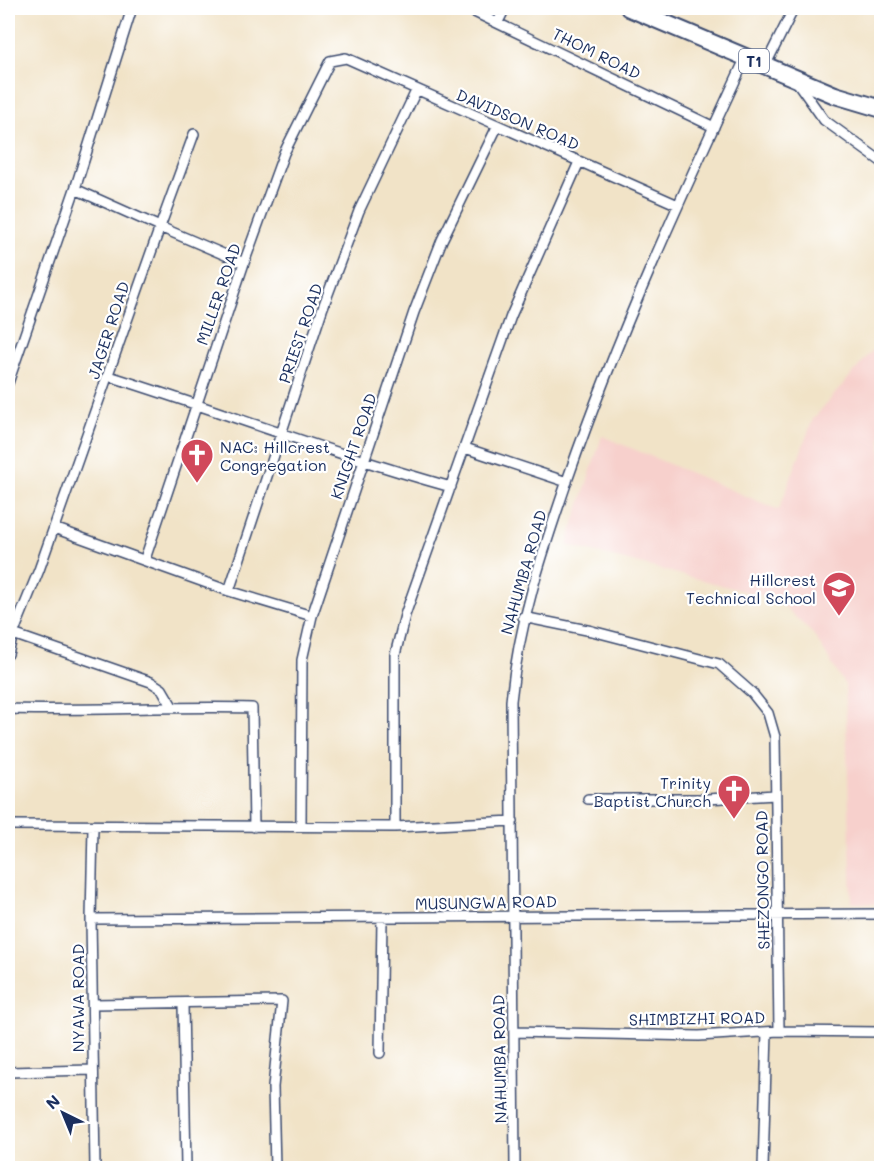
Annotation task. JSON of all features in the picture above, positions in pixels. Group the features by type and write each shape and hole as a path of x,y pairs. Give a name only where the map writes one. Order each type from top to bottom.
{"highway":[{"name":"T1","path":"629,8 835,95 882,109"}],"street":[{"path":"8,383 75,189 132,8"},
{"name":"THOM ROAD","path":"466,8 714,127"},
{"path":"498,22 505,8"},
{"path":"765,66 794,8"},
{"name":"MILLER ROAD","path":"145,559 244,263 284,153 326,67 330,61 338,57 346,58"},
{"name":"NAHUMBA ROAD","path":"515,1168 511,701 516,652 523,617 543,549 594,405 678,205 746,57"},
{"name":"DAVIDSON ROAD","path":"346,58 497,127 678,205"},
{"path":"794,78 824,120 882,162"},
{"name":"PRIEST ROAD","path":"229,591 322,310 359,211 416,91"},
{"name":"KNIGHT ROAD","path":"301,826 302,660 312,616 334,543 365,463 414,312 442,240 497,127"},
{"name":"JAGER ROAD","path":"8,654 13,634 109,376 126,318 194,134"},
{"path":"395,827 396,655 405,615 511,316 579,162"},
{"path":"75,189 244,263"},
{"path":"109,376 197,403 365,463 451,487"},
{"path":"465,448 567,482"},
{"path":"54,528 229,591 312,616"},
{"name":"SHEZONGO ROAD","path":"523,617 592,631 719,664 734,674 768,713 775,737 779,1031"},
{"path":"13,634 151,682 162,689 172,706"},
{"path":"8,709 120,710 172,706 252,708 254,826"},
{"path":"588,799 707,799 775,795"},
{"path":"8,825 395,827 513,821"},
{"name":"NYAWA ROAD","path":"93,827 91,919 95,1168"},
{"name":"MUSUNGWA ROAD","path":"91,919 882,915"},
{"path":"380,1053 382,918"},
{"path":"94,1004 282,1001 273,1087 275,1168"},
{"path":"183,1004 186,1168"},
{"name":"SHIMBIZHI ROAD","path":"514,1032 699,1036 779,1031 882,1032"},
{"path":"763,1168 767,1032"},
{"path":"8,1072 93,1070"}],"shaded area":[{"name":"Hillcrest Technical School","path":"881,341 881,904 852,903 845,685 814,635 778,600 567,545 602,436 779,510 813,419"}],"place":[{"name":"NAC: Hillcrest Congregation","path":"197,484"},
{"name":"Hillcrest Technical School","path":"839,617"},
{"name":"Trinity Baptist Church","path":"734,820"}]}
